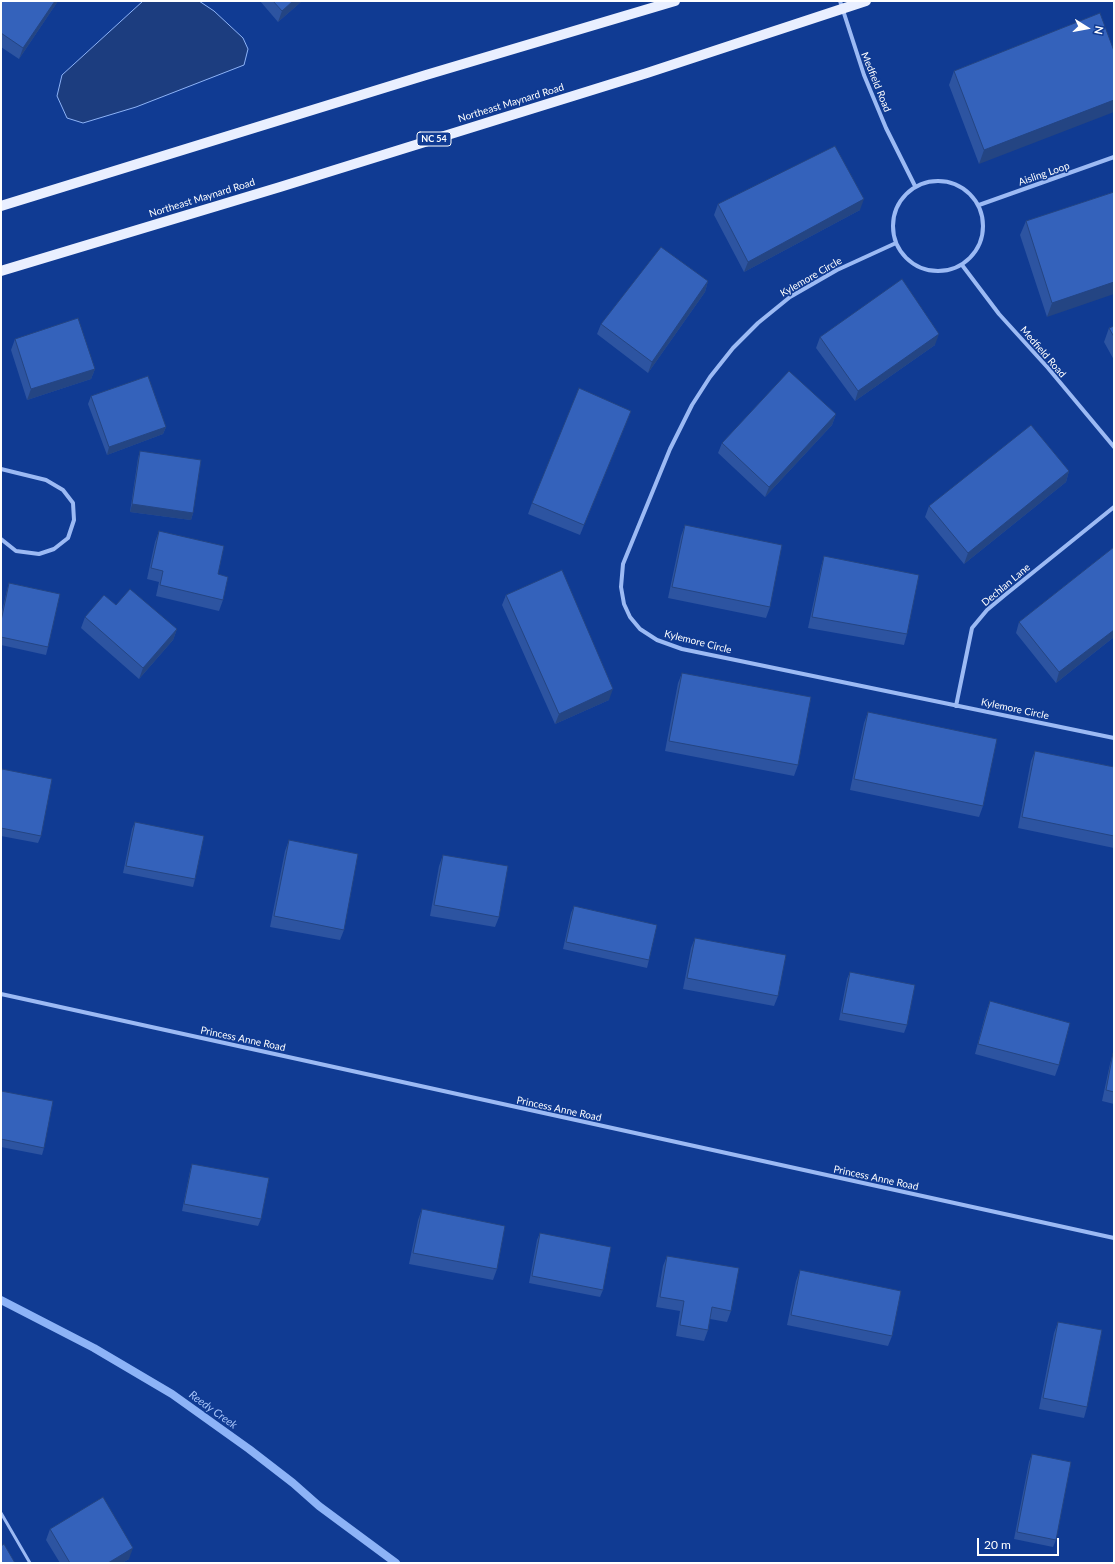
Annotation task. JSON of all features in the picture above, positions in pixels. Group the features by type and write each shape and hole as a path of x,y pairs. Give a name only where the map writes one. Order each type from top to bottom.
{"main road":[{"path":"1,206 426,74 675,1"},
{"name":"Northeast Maynard Road","path":"1,271 287,185 647,73 841,5 866,1"}],"street":[{"name":"Medfield Road","path":"841,5 864,75 886,128 915,186"},
{"name":"Aisling Loop","path":"979,205 1114,157"},
{"path":"944,180 958,185 970,193 979,205 983,218 983,232 980,245 972,256 962,265 947,270 932,271 917,266 904,256 896,243 893,230 894,217 898,205 905,194 915,186 929,181 944,180"},
{"name":"Kylemore Circle","path":"896,243 837,270 790,296 758,323 733,348 710,377 692,405 652,492 623,564 621,588 624,604 630,617 640,629 657,640 682,649 1114,738"},
{"name":"Medfield Road","path":"962,265 999,314 1048,368 1114,447"},
{"path":"1,468 46,480 63,490 73,503 74,520 68,538 54,549 39,554 16,551 1,539"},
{"name":"Dechlan Lane","path":"956,706 972,628 987,610 1114,507"},
{"name":"Princess Anne Road","path":"1,994 1114,1238"}],"lane":[{"path":"1,1513 30,1563"}],"water":[{"path":"143,1 199,1 214,11 243,38 248,49 244,65 136,107 83,123 67,118 57,96 62,75"}],"building":[{"path":"1,1 55,1 23,48 1,33"},
{"path":"273,1 293,1 282,11"},
{"path":"1100,13 1114,51 1114,100 984,150 954,71"},
{"path":"835,146 864,199 748,262 718,204"},
{"path":"1114,192 1114,282 1052,303 1026,221"},
{"path":"661,247 708,281 652,362 601,324"},
{"path":"902,279 939,334 858,391 820,337"},
{"path":"78,318 95,369 31,389 15,339"},
{"path":"1114,326 1114,337 1109,328"},
{"path":"789,371 836,414 769,487 722,443"},
{"path":"148,376 166,427 109,447 91,396"},
{"path":"579,388 631,411 584,525 532,503"},
{"path":"1031,425 1069,471 968,553 929,506"},
{"path":"140,451 201,460 193,513 132,504"},
{"path":"685,525 782,545 770,607 672,587"},
{"path":"159,531 224,546 218,574 228,577 223,600 160,585 163,571 151,568"},
{"path":"1114,547 1114,630 1059,672 1019,622"},
{"path":"824,556 919,575 907,634 812,617"},
{"path":"562,570 613,689 559,714 506,595"},
{"path":"9,583 60,594 48,647 1,637 1,621"},
{"path":"130,589 177,629 143,668 85,617 104,595 116,605"},
{"path":"682,673 811,697 798,765 669,741"},
{"path":"868,712 997,739 983,806 854,779"},
{"path":"1035,751 1114,767 1114,836 1022,817"},
{"path":"2,769 52,779 41,836 1,828"},
{"path":"135,822 204,836 195,879 126,866"},
{"path":"289,840 358,854 344,930 274,916"},
{"path":"443,855 508,866 499,917 434,905"},
{"path":"574,906 657,925 649,960 566,942"},
{"path":"695,938 786,955 778,996 687,978"},
{"path":"850,972 915,985 907,1025 842,1013"},
{"path":"990,1001 1070,1023 1059,1065 978,1044"},
{"path":"1114,1053 1114,1092 1106,1090"},
{"path":"1,1091 53,1101 44,1148 1,1139"},
{"path":"192,1164 269,1178 261,1219 184,1204"},
{"path":"422,1209 505,1226 497,1269 413,1253"},
{"path":"540,1233 611,1247 603,1290 532,1276"},
{"path":"667,1256 739,1268 731,1311 712,1307 708,1330 680,1325 684,1301 660,1297"},
{"path":"800,1270 901,1291 892,1336 791,1315"},
{"path":"1058,1322 1102,1330 1087,1407 1043,1398"},
{"path":"1032,1454 1071,1462 1056,1540 1017,1532"},
{"path":"103,1497 133,1548 108,1563 70,1563 50,1529"},
{"path":"4,1544 15,1563 1,1563 1,1546"}],"waterway":[{"name":"Reedy Creek","path":"1,1300 94,1348 172,1394 249,1449 293,1483 319,1506 396,1563"}]}
